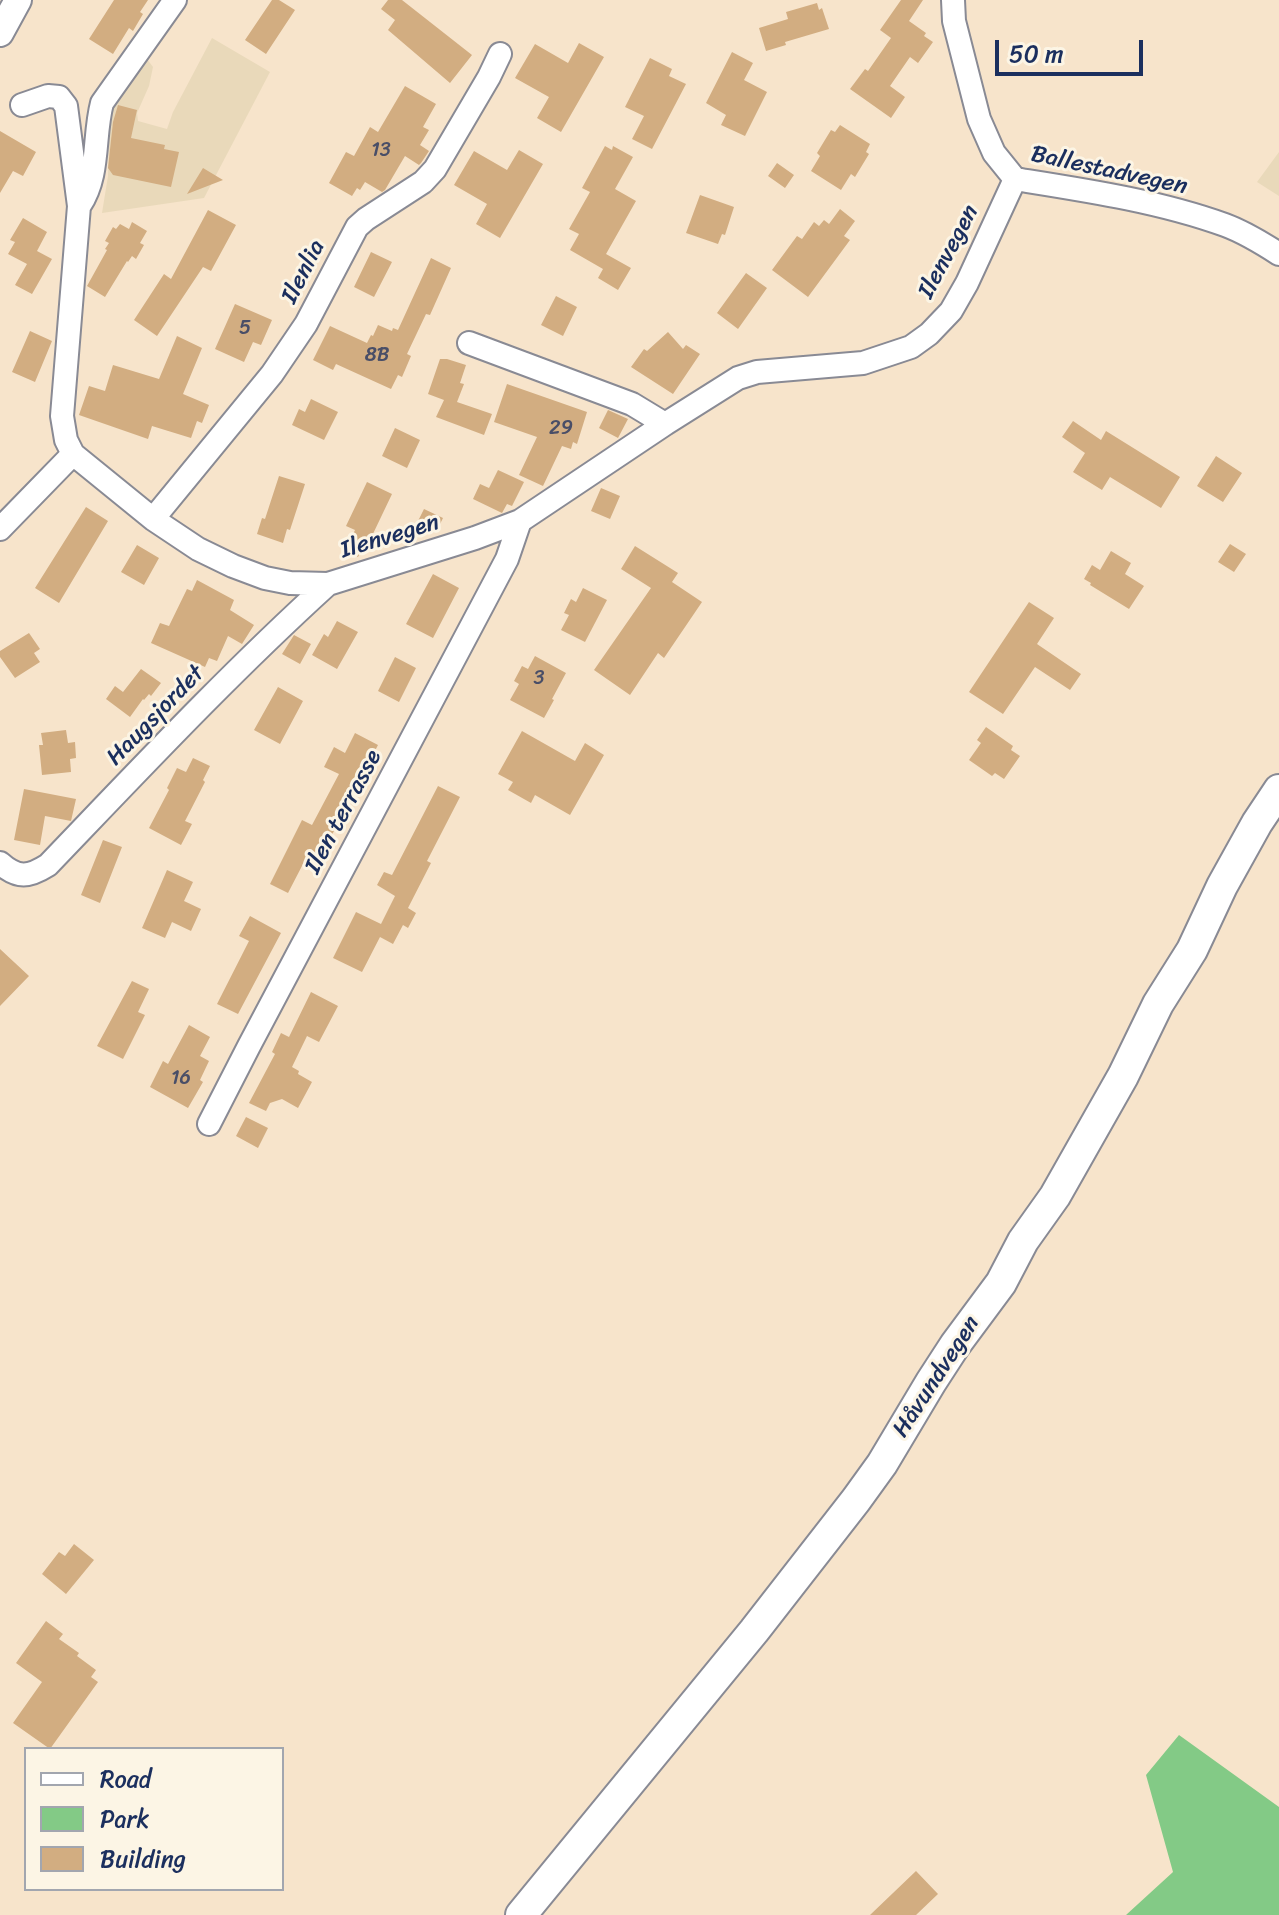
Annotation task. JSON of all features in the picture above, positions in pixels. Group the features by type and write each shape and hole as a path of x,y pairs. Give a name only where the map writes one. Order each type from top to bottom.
{"main road":[{"name":"Håvundvegen","path":"521,1915 754,1631 882,1464 931,1382 1001,1283 1023,1241 1055,1196 1123,1076 1158,1004 1192,950 1250,835 1279,790"}],"street":[{"path":"0,33 18,0"},
{"path":"79,206 92,177 97,120 102,103 175,0"},
{"name":"Ballestadvegen","path":"953,0 954,21 979,119 994,153 1015,179 1181,211 1227,225 1279,254"},
{"name":"Ilenlia","path":"153,519 272,374 306,324 357,227 423,182 435,169 500,54"},
{"path":"0,529 73,454 66,440 62,416 79,206 66,106 59,97 48,96 22,105"},
{"name":"Ilenvegen","path":"73,454 153,519 198,549 265,578 290,583 328,584 520,521 738,378 757,372 863,363 911,347 951,311 1015,179"},
{"path":"469,343 632,404 665,424"},
{"name":"Ilen terrasse","path":"209,1124 507,559 520,521"},
{"name":"Haugsjordet","path":"9,868 33,874 48,865 169,738 328,584"}],"shaded area":[{"path":"212,38 270,72 204,198 102,213 108,176 110,105 147,59 153,67 149,86 137,113 138,121 167,129"},
{"path":"1279,152 1279,196 1257,182"}],"green space":[{"path":"1179,1735 1279,1807 1279,1915 1126,1915 1173,1872 1146,1775"}],"building":[{"path":"114,0 148,0 133,31 129,28 113,54 89,39"},
{"path":"272,0 279,0 295,10 266,54 245,40"},
{"path":"388,0 402,0 472,55 450,83 388,30 395,20 381,9"},
{"path":"901,0 923,0 909,21 933,42 918,63 910,57 890,86 905,97 891,118 850,89 865,69 868,71 891,38 880,30"},
{"path":"817,3 819,10 822,8 829,29 766,51 759,28 788,19 786,12"},
{"path":"579,43 604,57 561,132 537,118 549,97 515,78 535,44 568,63"},
{"path":"732,52 753,63 744,80 767,92 745,136 721,125 726,115 706,103"},
{"path":"650,58 672,69 669,76 686,84 652,149 632,139 644,116 625,107"},
{"path":"405,86 436,104 423,127 429,130 420,145 429,151 421,163 419,165 405,156 382,192 365,182 352,196 329,183 346,152 354,156 370,127 378,132"},
{"path":"118,105 137,110 131,138 165,145 164,149 179,152 171,187 113,175 108,168"},
{"path":"840,125 870,144 866,152 869,154 855,177 851,174 841,190 811,171 820,156 817,153 831,130 835,132"},
{"path":"0,131 36,152 23,176 13,171 0,193"},
{"path":"605,146 612,150 613,146 633,157 615,189 636,201 606,254 631,268 618,290 598,278 603,269 570,250 579,234 569,229 590,192 582,188"},
{"path":"519,150 543,164 500,238 476,224 487,204 454,185 474,151 507,170"},
{"path":"777,163 794,175 785,188 768,176"},
{"path":"203,168 223,180 187,194"},
{"path":"700,195 734,207 725,235 722,234 718,244 686,233"},
{"path":"840,209 855,221 844,236 850,240 808,297 772,270 797,236 802,239 814,222 819,226 824,220 829,224"},
{"path":"208,210 236,225 211,271 203,267 157,336 134,320 164,274 171,279"},
{"path":"23,218 47,232 37,251 52,259 32,294 15,285 27,264 8,254 15,242 10,240"},
{"path":"132,222 147,231 140,243 144,245 136,259 132,256 127,261 105,297 87,286 107,250 109,243 105,241 113,227 116,229 120,224 129,229"},
{"path":"371,252 392,262 374,297 354,287"},
{"path":"431,258 451,268 430,315 426,314 407,354 411,356 402,377 398,375 391,389 336,364 333,370 313,360 330,326 367,343 378,325 392,331 393,328 398,330"},
{"path":"746,273 767,288 738,329 717,313"},
{"path":"556,296 577,307 563,336 541,325"},
{"path":"235,304 272,320 261,345 253,342 244,362 215,349"},
{"path":"30,331 52,341 35,382 12,372"},
{"path":"668,332 683,349 686,345 700,354 673,394 631,367 644,349 647,351"},
{"path":"177,336 202,348 183,394 209,405 202,423 197,421 191,438 152,426 148,439 79,415 89,386 105,391 113,365 159,379"},
{"path":"440,359 466,365 460,383 464,384 457,402 492,414 484,435 436,417 444,400 428,394"},
{"path":"507,384 587,412 577,444 573,442 571,449 562,446 543,486 519,475 537,437 494,422"},
{"path":"311,399 338,412 324,440 292,425 299,409 305,412"},
{"path":"608,410 628,419 618,438 599,428"},
{"path":"1073,421 1101,440 1106,431 1180,477 1161,508 1110,477 1102,490 1073,472 1085,453 1062,437"},
{"path":"395,428 420,440 407,468 382,456"},
{"path":"1216,456 1242,473 1223,502 1197,486"},
{"path":"498,470 524,482 512,506 507,504 502,513 473,499 480,484 489,488"},
{"path":"279,476 305,484 283,543 257,534"},
{"path":"367,482 392,494 371,538 368,537 358,557 345,551 355,530 346,526"},
{"path":"601,488 620,496 610,519 591,511"},
{"path":"86,507 108,521 59,603 35,588"},
{"path":"424,509 443,518 436,532 417,523"},
{"path":"1230,544 1246,554 1234,572 1218,562"},
{"path":"137,545 159,558 144,585 121,572"},
{"path":"635,546 678,573 672,582 702,602 664,658 658,653 630,695 594,670 651,588 621,569"},
{"path":"1111,551 1131,563 1125,574 1144,586 1129,609 1084,579 1092,565 1100,570"},
{"path":"433,574 459,588 433,638 406,624"},
{"path":"197,580 234,600 230,610 254,625 242,644 228,636 217,661 209,658 205,667 151,643 160,623 169,626 187,589 192,591"},
{"path":"583,588 607,600 585,642 561,630 569,615 564,613 571,599 576,602"},
{"path":"1029,602 1054,618 1037,644 1081,674 1070,690 1035,667 1003,714 969,692"},
{"path":"337,621 358,632 337,669 312,655 324,634 328,637"},
{"path":"29,633 40,649 34,653 40,662 15,678 0,657 0,651"},
{"path":"294,635 311,644 300,664 282,654"},
{"path":"535,656 566,673 544,718 510,700 519,684 514,681 522,666 528,669"},
{"path":"395,657 416,668 399,702 378,691"},
{"path":"141,669 161,683 151,696 149,694 143,699 130,717 106,699 115,686 123,692"},
{"path":"278,687 303,701 280,744 254,730"},
{"path":"986,727 1013,746 1011,750 1020,756 1004,779 995,773 992,776 969,760 981,743 977,740"},
{"path":"66,730 68,743 75,742 76,758 70,759 71,772 42,775 41,733"},
{"path":"522,731 575,761 585,743 604,755 570,815 535,795 531,803 508,790 513,782 498,774"},
{"path":"355,733 378,745 314,870 303,864 288,893 270,884 302,820 312,825 339,774 324,767 334,747 345,753"},
{"path":"193,758 210,766 185,821 192,824 181,845 149,828 177,768 186,772"},
{"path":"438,786 460,797 427,861 431,863 408,908 416,913 408,928 403,925 393,944 380,937 362,972 333,958 356,912 381,924 395,896 377,885 384,872 392,875"},
{"path":"24,789 76,799 71,821 45,816 40,845 14,840"},
{"path":"103,840 122,847 100,903 81,895"},
{"path":"167,870 193,882 184,901 201,909 191,931 172,922 165,938 142,928"},
{"path":"250,916 281,933 238,1014 217,1004 249,941 239,936"},
{"path":"0,949 29,976 0,1006"},
{"path":"132,981 149,989 138,1012 145,1015 123,1059 97,1046"},
{"path":"311,992 338,1006 319,1042 307,1036 292,1067 312,1082 298,1108 282,1099 270,1103 266,1111 249,1103 275,1054 272,1052 281,1033 289,1037"},
{"path":"189,1025 210,1037 200,1056 209,1061 200,1080 203,1082 188,1108 150,1087 163,1061 168,1064"},
{"path":"246,1117 268,1128 258,1148 236,1136"},
{"path":"74,1544 94,1560 66,1594 42,1574 59,1552 65,1556"},
{"path":"46,1621 63,1634 59,1639 96,1670 91,1677 98,1682 51,1747 13,1723 42,1682 16,1663"},
{"path":"916,1871 938,1894 916,1915 870,1915"}]}
